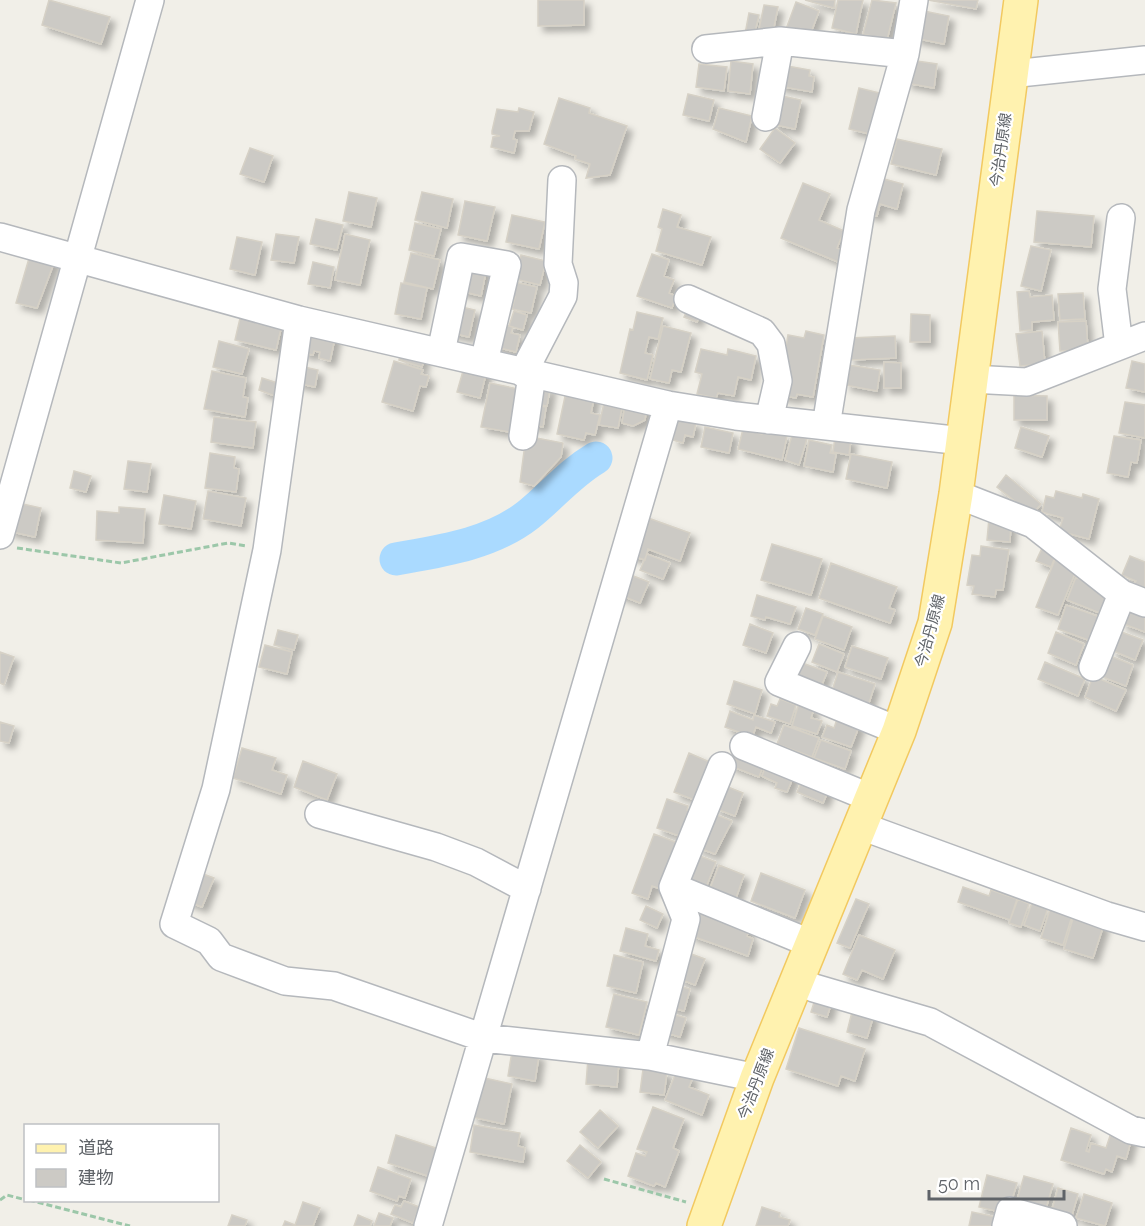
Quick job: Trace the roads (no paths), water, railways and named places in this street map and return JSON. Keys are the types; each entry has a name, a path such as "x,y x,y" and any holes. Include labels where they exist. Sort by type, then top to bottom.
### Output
{"main road":[{"name":"今治丹原線","path":"706,1217 757,1078 899,731 935,623 956,494 1021,0"}],"street":[{"path":"5,541 150,0"},
{"path":"826,426 861,210 905,54 914,0"},
{"path":"706,50 780,41 905,54"},
{"path":"766,117 780,41"},
{"path":"1011,74 1145,60"},
{"path":"523,436 527,374 563,296 564,283 558,264 562,180"},
{"path":"1119,346 1112,289 1121,218"},
{"path":"0,237 80,257 299,320 668,405 769,420 963,441"},
{"path":"441,352 461,257 507,265 484,362"},
{"path":"688,299 762,332 771,344 778,381 769,420"},
{"path":"299,320 267,550 216,789 174,924 209,941 221,957 285,981 334,986 484,1038 650,1056 757,1078"},
{"path":"971,379 1028,382 1145,336"},
{"path":"428,1226 668,405"},
{"path":"956,494 1033,524 1134,598 1093,667"},
{"path":"797,646 778,682 899,731"},
{"path":"744,746 866,812 1107,916 1145,927"},
{"path":"650,1056 686,919 673,887 722,766"},
{"path":"319,814 436,847 476,862 527,889"},
{"path":"673,887 812,944"},
{"path":"797,980 814,988 930,1022 1131,1130 1145,1133"},
{"path":"1006,1226 1010,1211 1063,1226"}],"waterway":[{"path":"396,559 465,545 514,525 577,471 596,458"}]}
